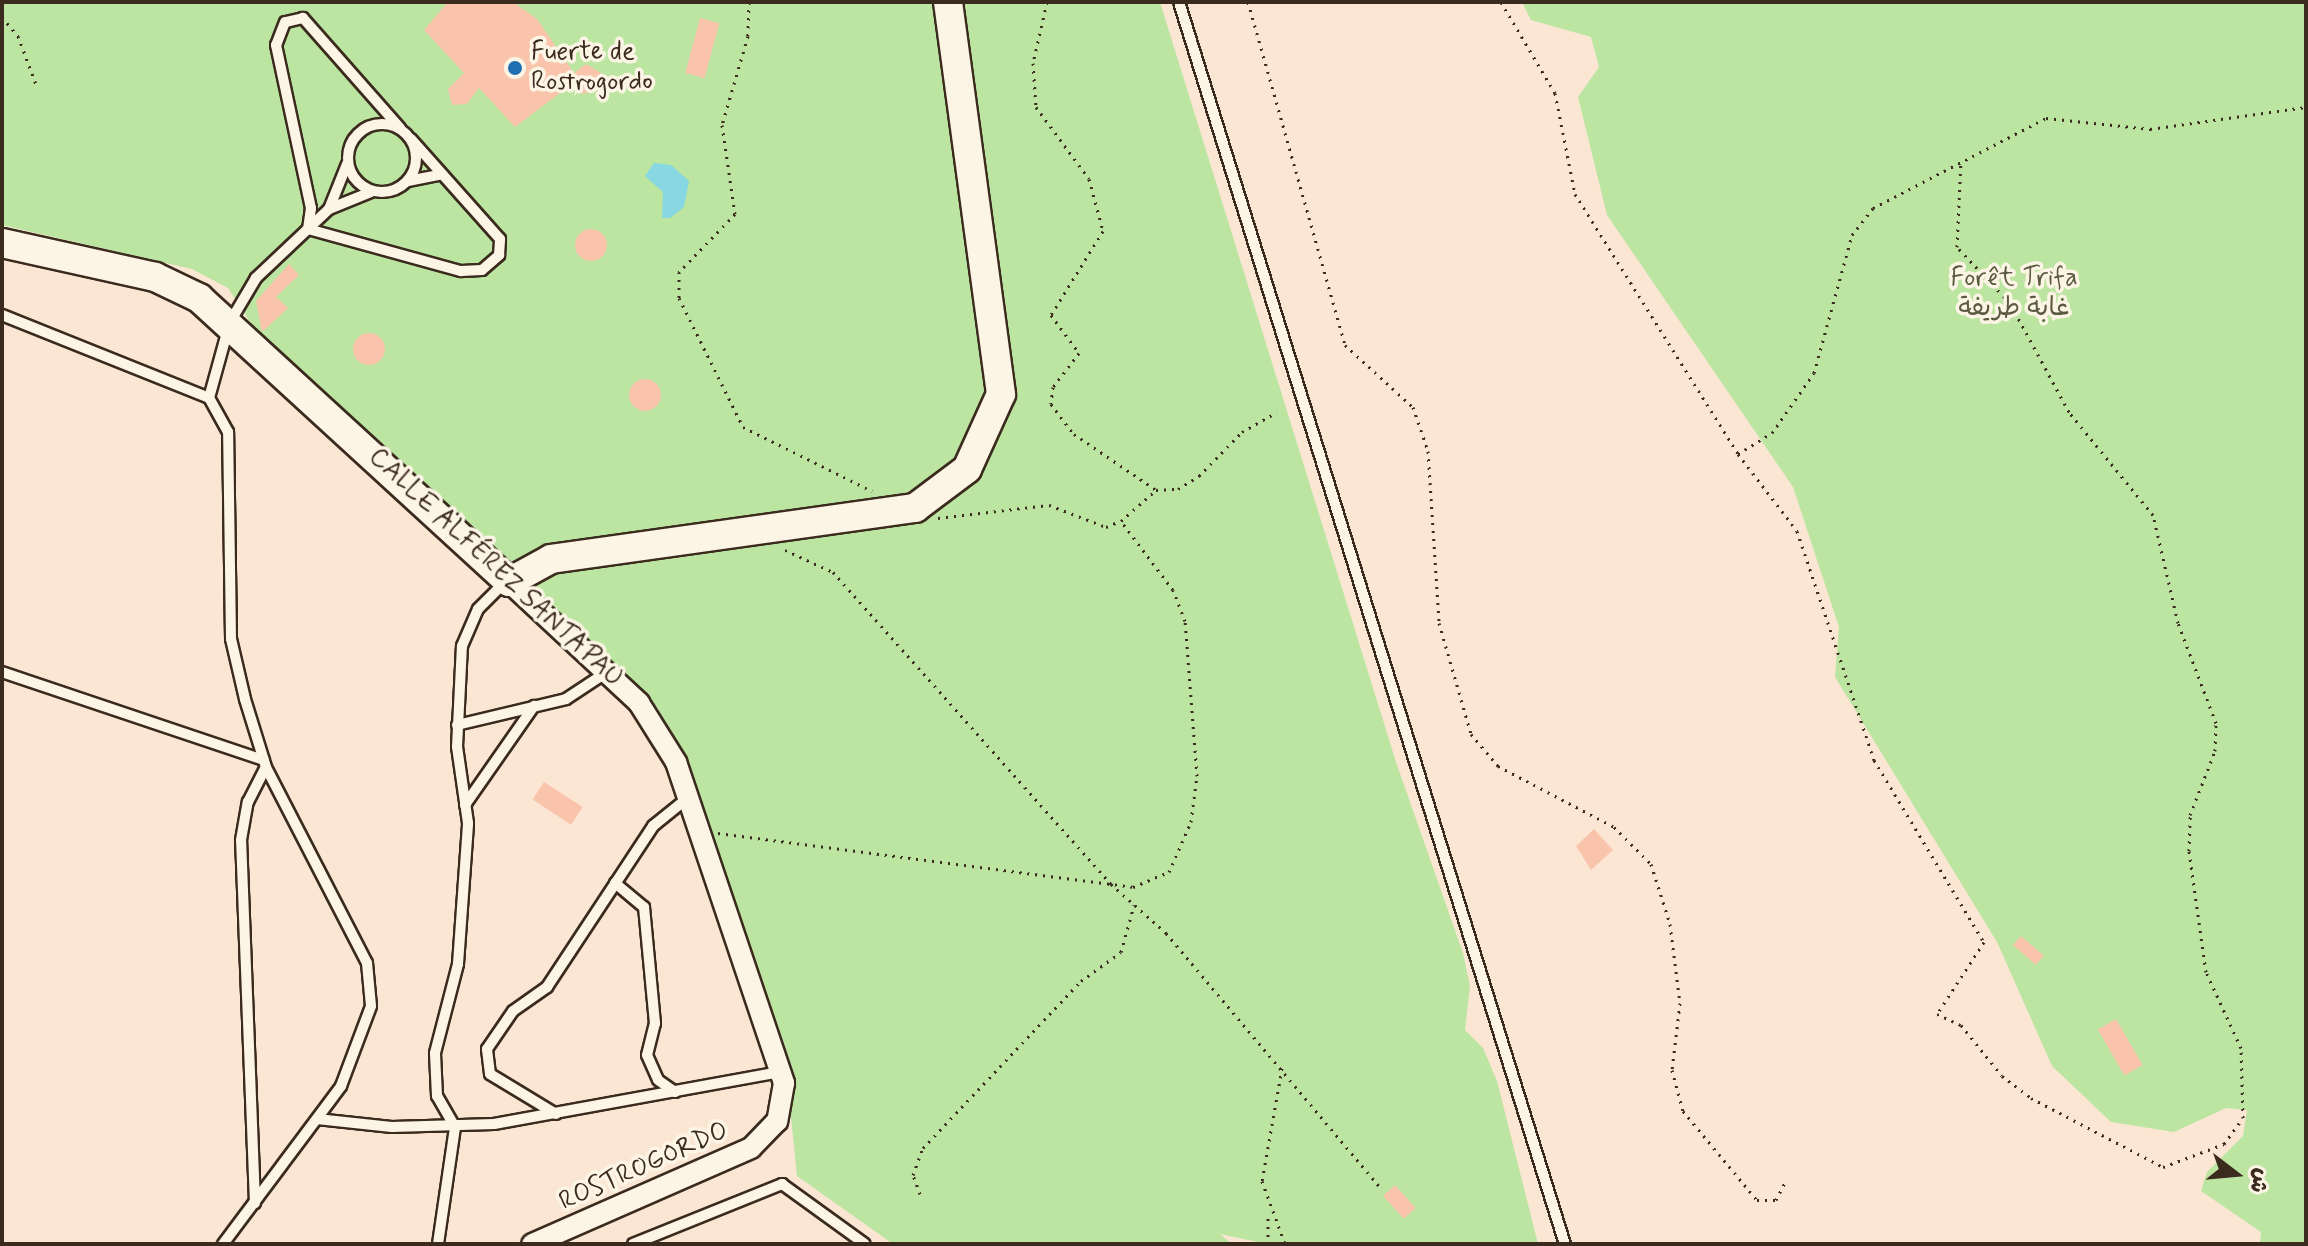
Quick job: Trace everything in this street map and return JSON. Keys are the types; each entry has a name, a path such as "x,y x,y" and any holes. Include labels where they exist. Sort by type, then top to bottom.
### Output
{"street":[{"path":"509,581 551,559 892,512 928,501 967,469 1001,394 948,2"},
{"name":"CALLE ALFÉREZ SANTAPAU","path":"2,243 155,277 230,322 607,672 657,728 690,796 782,1077"},
{"name":"ROSTROGORDO","path":"532,1244 751,1148 777,1121 782,1077"}],"lane":[{"path":"1179,2 1565,1244"},
{"path":"303,18 500,239 499,255 482,270 461,271 308,229 311,208 276,45 285,22 303,18"},
{"path":"329,209 358,132 372,124 400,128"},
{"path":"407,182 416,166 411,139"},
{"path":"347,162 353,178 378,192"},
{"path":"209,398 230,322 256,278 329,209 362,191 378,192 440,175"},
{"path":"2,315 209,398 228,432 231,639 265,763 348,921 372,983 360,1044 317,1119 223,1244"},
{"path":"438,1244 455,1127 437,1096 434,1069 458,964 465,805 457,725 466,634 509,581"},
{"path":"2,672 265,763"},
{"path":"457,725 580,694 607,672"},
{"path":"465,805 534,706"},
{"path":"255,1204 241,840 265,763"},
{"path":"556,1114 490,1074 487,1049 513,1011 547,987 660,817 690,796"},
{"path":"615,883 644,907 655,1023 647,1055 658,1080 675,1092"},
{"path":"317,1119 455,1127 556,1114 675,1092 782,1077"},
{"path":"633,1244 782,1184 865,1244"}],"path":[{"path":"749,2 748,36 722,125 735,214 679,272 679,298 743,427 777,449 859,482 892,512"},
{"path":"1047,2 1033,63 1036,107 1089,179 1103,231 1051,315 1079,353 1053,387 1051,404 1074,434 1156,490"},
{"path":"1248,2 1345,345 1413,407 1428,451 1439,623 1471,734 1498,766 1614,827 1651,864 1670,924 1680,1003 1672,1070 1683,1111 1757,1200 1776,1200 1786,1180"},
{"path":"1501,2 1555,93 1575,194 1738,454 1797,531 1874,760 1984,942 1937,1014 1961,1025 2002,1076 2031,1098 2163,1167 2224,1144 2243,1118 2246,1078 2241,1048 2206,972 2189,851 2190,815 2215,751 2208,694 2178,623 2153,515 2069,412 2010,303 1957,247 1961,160"},
{"path":"2,17 18,36 37,87"},
{"path":"1738,454 1772,433 1814,373 1852,235 1873,208 2046,118 2150,129 2306,107"},
{"path":"928,516 1049,505 1106,527 1121,521 1156,490 1188,483 1242,432 1277,412"},
{"path":"699,828 743,841 1133,887 1169,872 1191,822 1197,776 1185,621 1173,590 1121,521"},
{"path":"771,529 786,551 833,572 1111,884 1134,905 1282,1068 1380,1187"},
{"path":"920,1194 913,1175 923,1148 1081,981 1121,952 1134,905"},
{"path":"1268,1244 1268,1214 1262,1181 1282,1068"},
{"path":"1268,1214 1285,1244"}],"green space":[{"path":"2,2 1160,2 1396,762 1463,953 1470,986 1465,1030 1483,1048 1497,1081 1538,1244 1267,1244 1220,1234 1232,1244 893,1244 797,1176 790,1107 685,759 657,707 262,340 228,288 192,269 2,225"},
{"name":"Forêt Trifa غابة طريفة","path":"1522,2 2306,2 2306,1244 2260,1244 2261,1232 2201,1191 2207,1172 2243,1136 2247,1110 2226,1108 2174,1132 2111,1122 2052,1066 1997,942 1835,677 1839,627 1793,487 1607,215 1578,97 1599,67 1591,37 1531,20"}],"water":[{"path":"654,163 671,165 689,181 684,207 670,218 662,218 663,192 645,176"}],"building":[{"name":"Fuerte de Rostrogordo","path":"448,2 513,2 537,19 574,73 586,64 601,73 599,90 582,94 572,84 515,127 479,88 467,104 452,105 448,89 464,73 424,30"},
{"path":"700,18 719,23 705,78 685,73"},
{"path":"591,229 603,233 607,245 603,257 591,261 579,257 575,245 579,233"},
{"path":"289,264 299,275 276,297 288,308 262,332 256,301"},
{"path":"369,333 380,338 385,349 380,360 369,365 358,360 353,349 358,338"},
{"path":"645,379 656,384 661,395 656,406 645,411 634,406 629,395 634,384"},
{"path":"544,782 583,807 571,825 533,800"},
{"path":"1594,829 1613,850 1591,870 1576,846"},
{"path":"2021,936 2044,956 2036,965 2013,945"},
{"path":"2116,1019 2142,1065 2124,1075 2098,1030"},
{"path":"1395,1185 1416,1208 1404,1219 1383,1196"}],"place":[{"name":"Fuerte de Rostrogordo","path":"515,68"}]}
